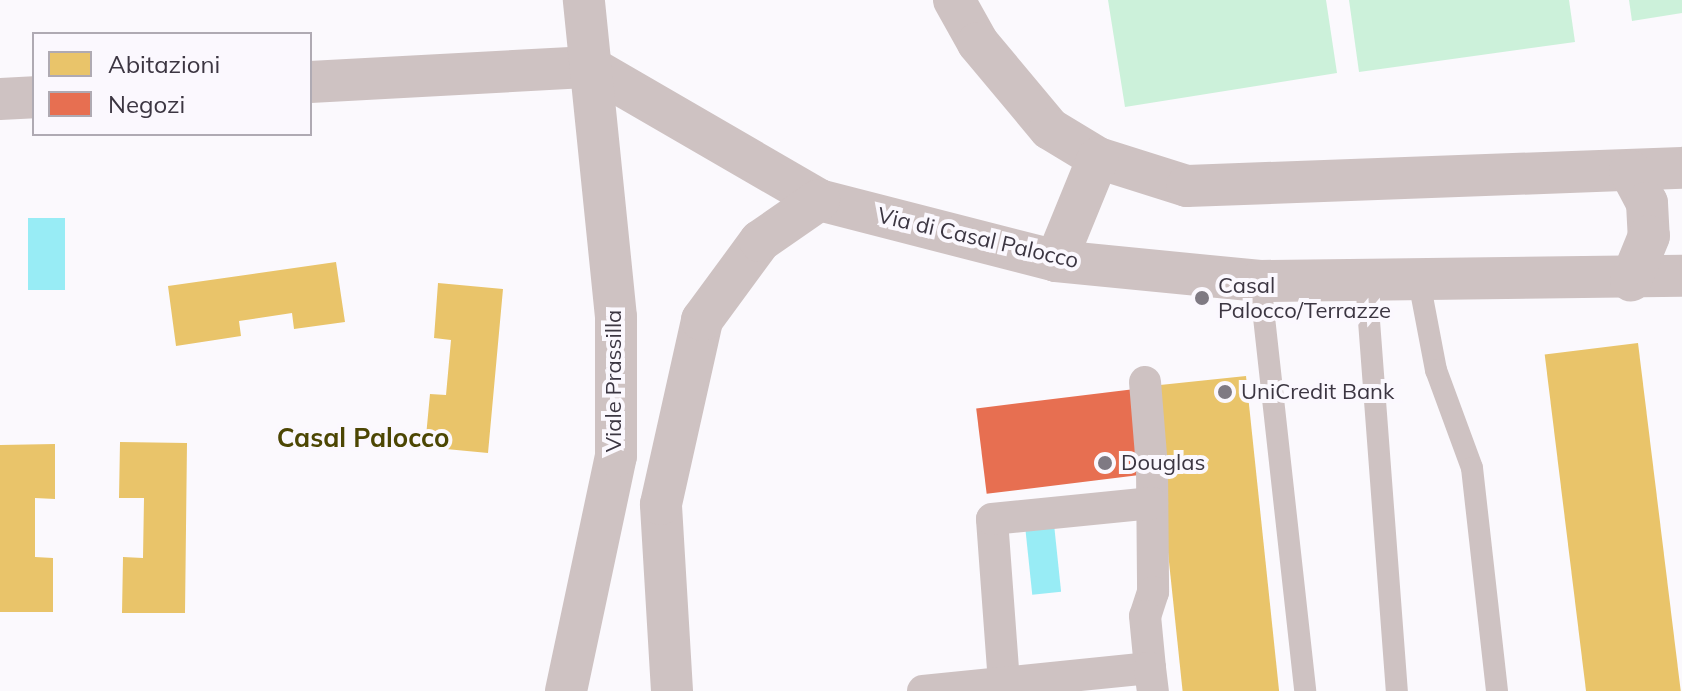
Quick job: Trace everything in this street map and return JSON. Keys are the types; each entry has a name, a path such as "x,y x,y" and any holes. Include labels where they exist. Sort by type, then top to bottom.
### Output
{"street":[{"name":"Viale Prassilla","path":"566,691 616,456 616,317 584,0"},
{"path":"954,0 978,43 1050,129 1098,158 1187,186 1682,168"},
{"path":"312,82 590,67"},
{"name":"Via di Casal Palocco","path":"590,67 819,200 1056,261 1260,281 1631,280 1682,276"},
{"path":"0,99 32,97"},
{"path":"1056,261 1098,158"},
{"path":"1630,171 1647,203 1649,236 1631,280"},
{"path":"672,691 661,504 702,320 760,241 819,200"},
{"path":"923,691 1004,683 1151,679 1145,616 1153,592 1145,382"},
{"path":"1004,683 992,519 1152,503"}],"lane":[{"path":"1260,281 1305,691"},
{"path":"1366,281 1397,691"},
{"path":"1419,281 1436,370 1472,468 1497,691"}],"green space":[{"path":"1108,0 1326,0 1337,73 1125,107"},
{"path":"1349,0 1569,0 1575,42 1359,72"},
{"path":"1629,0 1682,0 1682,13 1632,21"}],"water":[{"path":"28,218 65,218 65,290 28,290"},
{"path":"1054,524 1061,592 1032,595 1025,527"}],"building: Abitazioni":[{"path":"336,262 345,322 294,329 292,313 239,321 241,336 176,346 168,286"},
{"path":"438,283 503,289 488,453 425,447 430,394 446,395 451,340 434,338"},
{"path":"1638,343 1681,691 1586,691 1545,354"},
{"path":"1246,376 1279,691 1183,691 1151,386"},
{"path":"120,442 187,443 185,613 122,613 123,557 143,558 144,498 119,498"},
{"path":"55,444 55,499 35,498 35,557 53,558 53,612 0,612 0,445"}],"building: Negozi":[{"path":"1135,389 1145,474 987,494 976,408"}],"place":[{"name":"Casal Palocco/Terrazze","path":"1202,298"},
{"name":"UniCredit Bank","path":"1225,392"},
{"name":"Douglas","path":"1105,463"}],"district":[{"name":"Casal Palocco","path":"363,438"}]}
